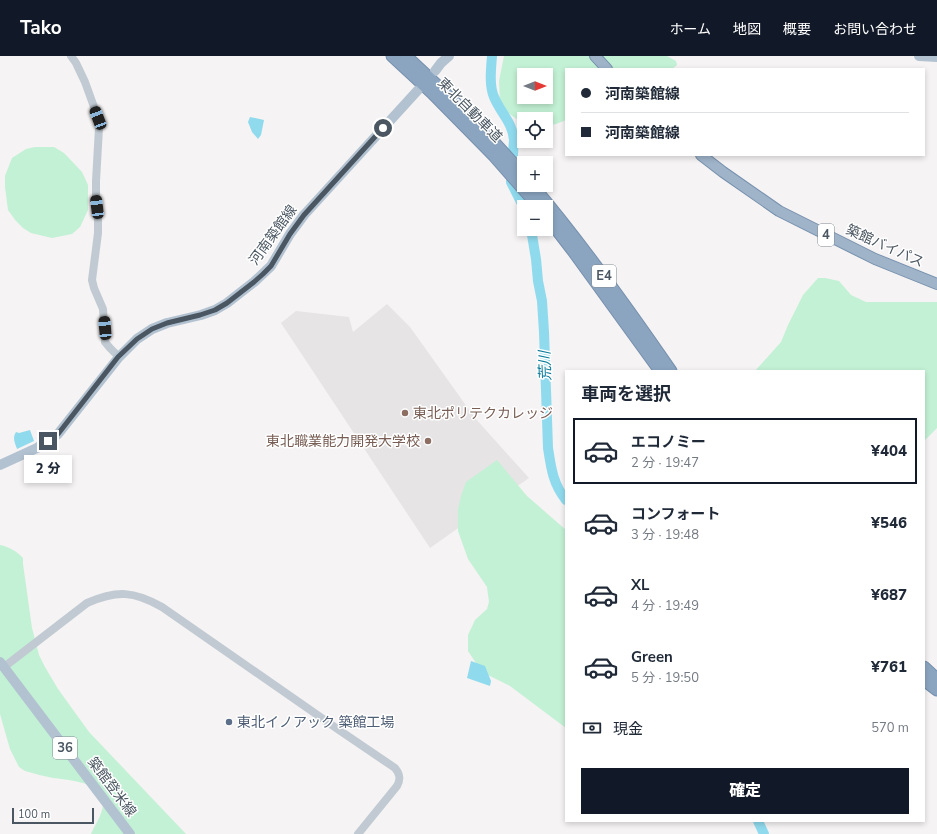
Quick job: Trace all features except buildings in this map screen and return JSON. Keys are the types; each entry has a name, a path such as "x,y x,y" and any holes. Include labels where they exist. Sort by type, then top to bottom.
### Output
{"highway":[{"name":"東北自動車道","path":"392,56 432,93 494,156 517,177"},
{"name":"東北自動車道","path":"406,56 496,143 517,168"},
{"path":"595,56 606,68"},
{"name":"築館バイパス","path":"702,156 779,211 875,259 937,284"},
{"name":"東北自動車道","path":"532,192 580,245 670,370"},
{"name":"E4","path":"553,225 574,251 659,370"},
{"path":"925,669 937,678"},
{"path":"925,681 937,690"}],"main road":[{"path":"435,71 449,56"},
{"path":"919,56 937,57"},
{"name":"河南築館線","path":"0,465 37,448 58,434 118,357 137,339 152,329 167,323 215,310 227,303 254,282 271,266 290,234 304,215 418,90"},
{"name":"築館登米線","path":"2,664 130,834"}],"street":[{"path":"71,56 85,82 98,118 99,128 96,181 98,233 92,280 103,309 105,342 118,357"},
{"path":"2,664 87,603 100,597 116,594 131,595 148,600 162,607 399,772 400,781 397,786 358,834"}],"shaded area":[{"name":"東北職業能力開発大学校","path":"387,304 410,327 475,418 529,478 430,548 281,323 296,311 349,317 353,332"}],"green space":[{"path":"504,56 667,56 676,61 677,65 673,68 565,68 565,120 556,124 553,125 553,112 517,112 517,119 503,108 500,103 499,81"},
{"path":"35,147 54,147 64,153 82,172 88,185 88,210 80,227 72,234 52,238 31,233 16,221 8,210 5,176 12,158 26,149"},
{"path":"818,278 825,278 839,281 851,295 866,302 937,302 937,428 925,440 925,370 756,370 781,342 803,295"},
{"path":"497,460 527,496 565,529 565,727 510,686 482,672 468,651 468,635 475,620 487,609 489,602 487,587 468,559 458,531 458,510 466,482"},
{"path":"0,545 13,550 23,558 32,628 39,655 58,689 89,732 186,834 91,834 100,816 103,805 102,797 98,791 76,781 36,774 25,771 19,767 10,749 0,714"}],"water":[{"path":"250,117 264,120 261,135 258,139 252,132 248,122"},
{"path":"30,430 34,441 17,449 14,438 16,432 19,433"},
{"path":"471,661 485,666 491,681 490,686 467,678"}],"waterway":[{"name":"荒川","path":"492,56 491,87 494,97 509,123 513,134 514,140 511,182 520,200"},
{"name":"荒川","path":"532,236 542,301 548,448 555,482 565,498"},
{"name":"荒川","path":"758,822 764,834"}],"place":[{"name":"東北ポリテクカレッジ","path":"405,413"},
{"name":"東北職業能力開発大学校","path":"428,441"},
{"name":"東北イノアック 築館工場","path":"229,722"}],"route":[{"path":"48,441 58,434 118,357 137,339 152,329 167,323 215,310 227,303 254,282 271,266 290,234 304,215 383,128"}]}
